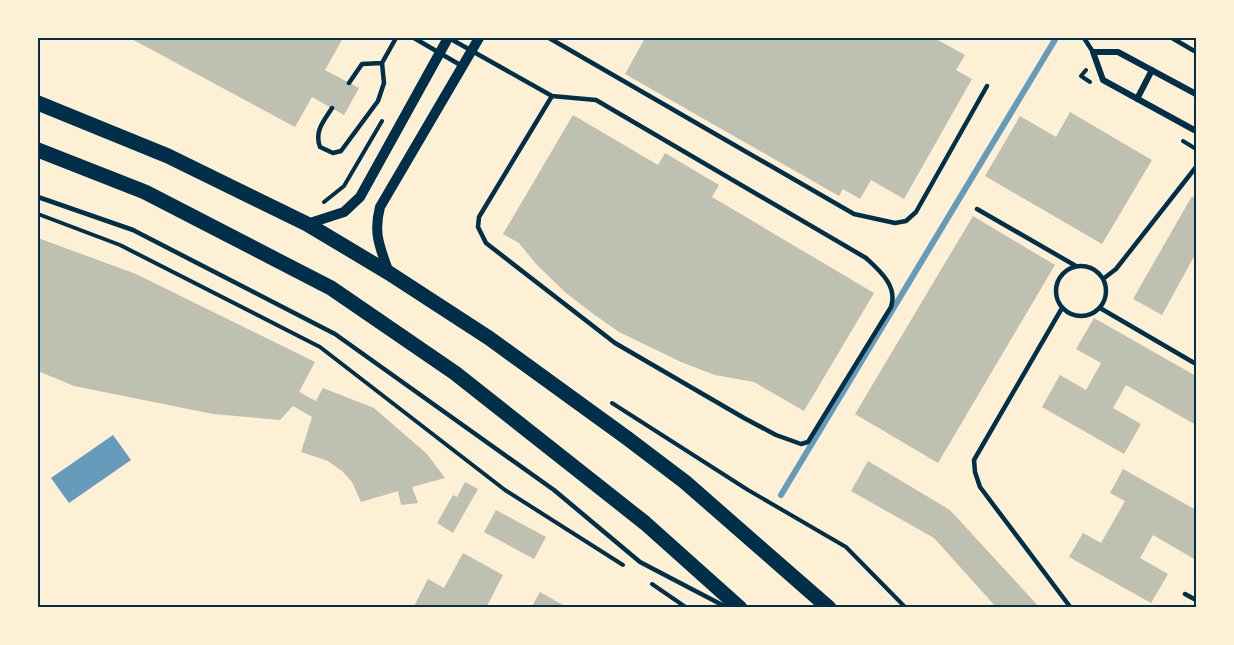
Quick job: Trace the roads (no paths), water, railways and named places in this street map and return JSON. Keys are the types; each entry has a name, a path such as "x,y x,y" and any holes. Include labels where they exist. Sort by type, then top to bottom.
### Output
{"highway":[{"path":"38,103 168,156 307,224 389,273 489,338 685,482 829,608"},
{"path":"38,150 145,192 331,288 464,381 645,523 740,608"}],"street":[{"path":"307,224 344,212 360,197 448,38"},
{"path":"389,273 377,238 376,224 380,207 479,38"},
{"path":"1197,94 1118,52 1093,52 1103,80 1197,131"},
{"path":"1137,99 1152,70"}],"lane":[{"path":"332,108 318,129 317,140 320,147 333,153 341,151 378,101 384,83 382,63 396,38"},
{"path":"414,38 462,66"},
{"path":"448,38 472,49 552,96 596,100 866,258 881,272 894,298 891,307 808,442 801,444 776,435 615,344 486,243 478,227 479,217 552,96"},
{"path":"549,38 854,214 895,224 906,221 916,212 987,86"},
{"path":"1084,38 1093,52"},
{"path":"1172,38 1197,52"},
{"path":"349,83 362,64 382,63"},
{"path":"1103,279 1116,269 1197,167"},
{"path":"38,197 133,230 335,334 554,490 640,562 728,608"},
{"path":"977,209 1076,266 1096,271 1103,279 1106,289 1105,299 1100,308 1091,314 1081,316 1070,314 1062,308 1057,298 1056,288 1059,278 1066,270 1076,266"},
{"path":"1062,308 974,460 980,487 1071,608"},
{"path":"1100,308 1197,364"},
{"path":"1185,594 1197,600"}],"water":[{"path":"113,435 131,460 69,503 51,478"}],"waterway":[{"path":"781,495 1056,38"}]}
